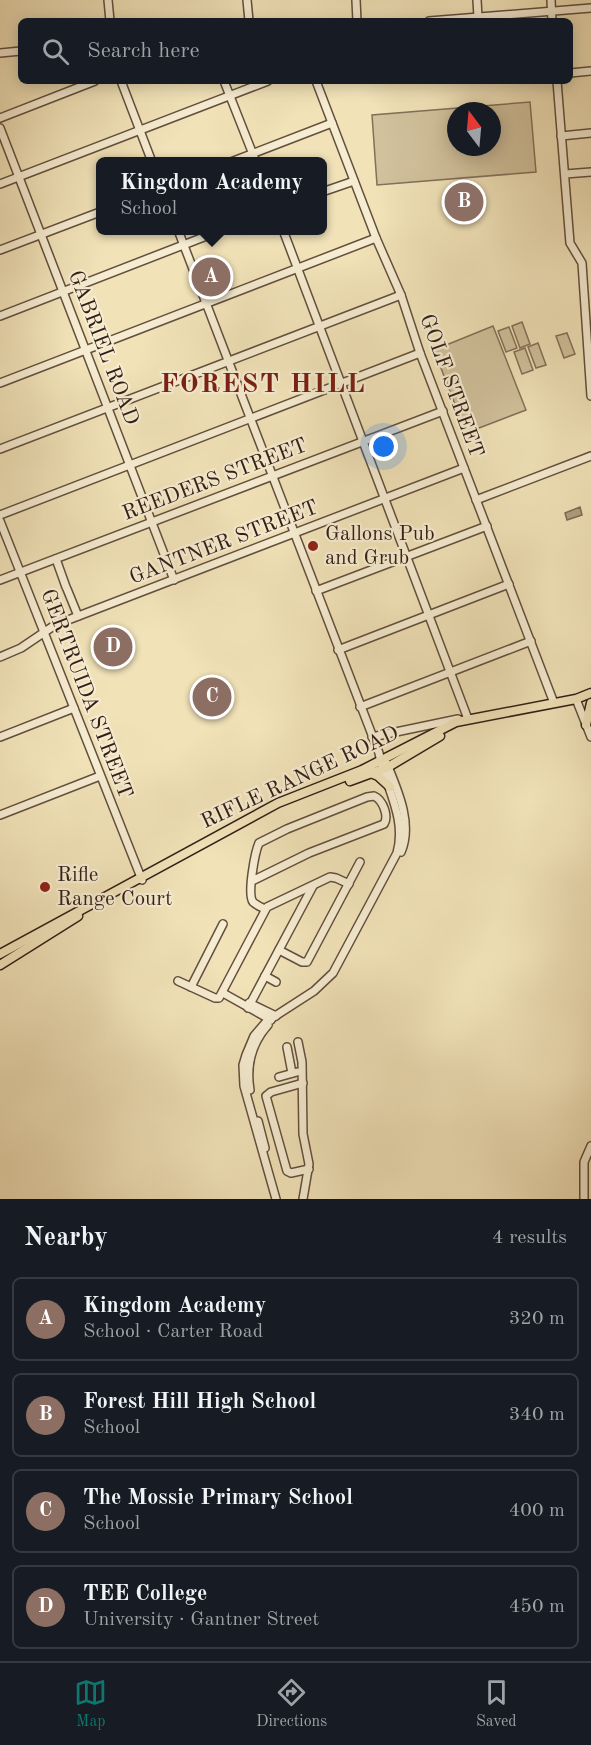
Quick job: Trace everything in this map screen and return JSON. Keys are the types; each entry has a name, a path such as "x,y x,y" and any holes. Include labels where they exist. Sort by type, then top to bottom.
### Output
{"main road":[{"name":"RIFLE RANGE ROAD","path":"0,954 278,803 383,762 463,720 576,699 591,693"},
{"path":"586,725 591,703"},
{"name":"RIFLE RANGE ROAD","path":"0,965 141,878 287,802 371,773 383,762"},
{"path":"371,773 390,787"}],"street":[{"path":"108,0 110,18"},
{"path":"247,0 249,18"},
{"path":"356,0 357,18"},
{"path":"477,0 478,17"},
{"path":"551,0 552,18"},
{"path":"466,18 591,8"},
{"path":"0,53 18,51"},
{"path":"573,73 591,71"},
{"path":"0,118 87,84"},
{"path":"122,84 150,157"},
{"path":"225,84 254,157"},
{"path":"0,184 260,84"},
{"name":"GOLF STREET","path":"317,84 376,238 401,295 420,353 554,703"},
{"path":"557,84 570,243 582,263 591,396"},
{"path":"243,157 332,123"},
{"name":"GABRIEL ROAD","path":"0,128 174,580"},
{"path":"561,135 591,133"},
{"path":"565,174 591,172"},
{"path":"327,190 354,181"},
{"path":"0,250 96,213"},
{"path":"179,235 360,707 402,807 402,833 397,853 333,973 321,986 258,1030 249,1044 243,1065 243,1075 256,1134 277,1199"},
{"path":"0,316 211,235"},
{"path":"284,235 451,672 463,720"},
{"path":"0,383 376,238"},
{"path":"0,449 401,295"},
{"path":"0,515 420,353"},
{"name":"REEDERS STREET","path":"0,580 442,411"},
{"path":"476,500 591,456"},
{"name":"GANTNER STREET","path":"0,657 27,645 43,632 78,616 464,468"},
{"name":"GERTRUIDA STREET","path":"0,521 141,878"},
{"path":"316,591 487,526"},
{"path":"56,559 78,616"},
{"path":"338,650 509,584"},
{"path":"360,707 531,641"},
{"path":"576,699 591,736"},
{"path":"0,737 74,708"},
{"name":"RIFLE RANGE ROAD","path":"372,737 463,720"},
{"path":"383,762 402,833"},
{"path":"0,815 100,776"},
{"path":"252,881 309,853 384,824 386,818 381,800 374,796 367,797 263,840 256,849 250,895 252,901 265,909"},
{"path":"279,950 302,962 307,962 360,862"},
{"path":"178,981 219,998 265,909 271,904 330,877 349,884"},
{"path":"248,1004 266,976 313,885"},
{"path":"191,987 224,924"},
{"path":"266,976 276,982"},
{"path":"223,993 274,1018"},
{"path":"298,1042 303,1070 302,1123 309,1169 303,1199"},
{"path":"286,1047 292,1073"},
{"path":"279,1077 303,1070"},
{"path":"303,1083 268,1093 266,1098 287,1171 291,1173 309,1169"},
{"path":"584,1199 584,1159 591,1146"}],"shaded area":[{"path":"530,102 536,172 377,185 372,115 447,109 447,156 501,156 501,104"},
{"path":"522,322 530,344 520,348 512,326"},
{"path":"493,326 526,410 466,433 434,350"},
{"path":"509,327 517,348 506,352 498,331"},
{"path":"567,333 575,354 564,358 556,336"},
{"path":"538,343 546,365 536,368 528,347"},
{"path":"525,348 533,370 522,374 514,352"},
{"path":"580,507 582,515 567,520 565,513"}],"place":[{"name":"Forest Hill High School","path":"464,202"},
{"name":"Kingdom Academy","path":"211,277"},
{"name":"Gallons Pub and Grub","path":"313,546"},
{"name":"TEE College","path":"113,647"},
{"name":"The Mossie Primary School","path":"212,697"},
{"name":"Rifle Range Court","path":"45,887"}],"district":[{"name":"FOREST HILL","path":"263,384"}]}
